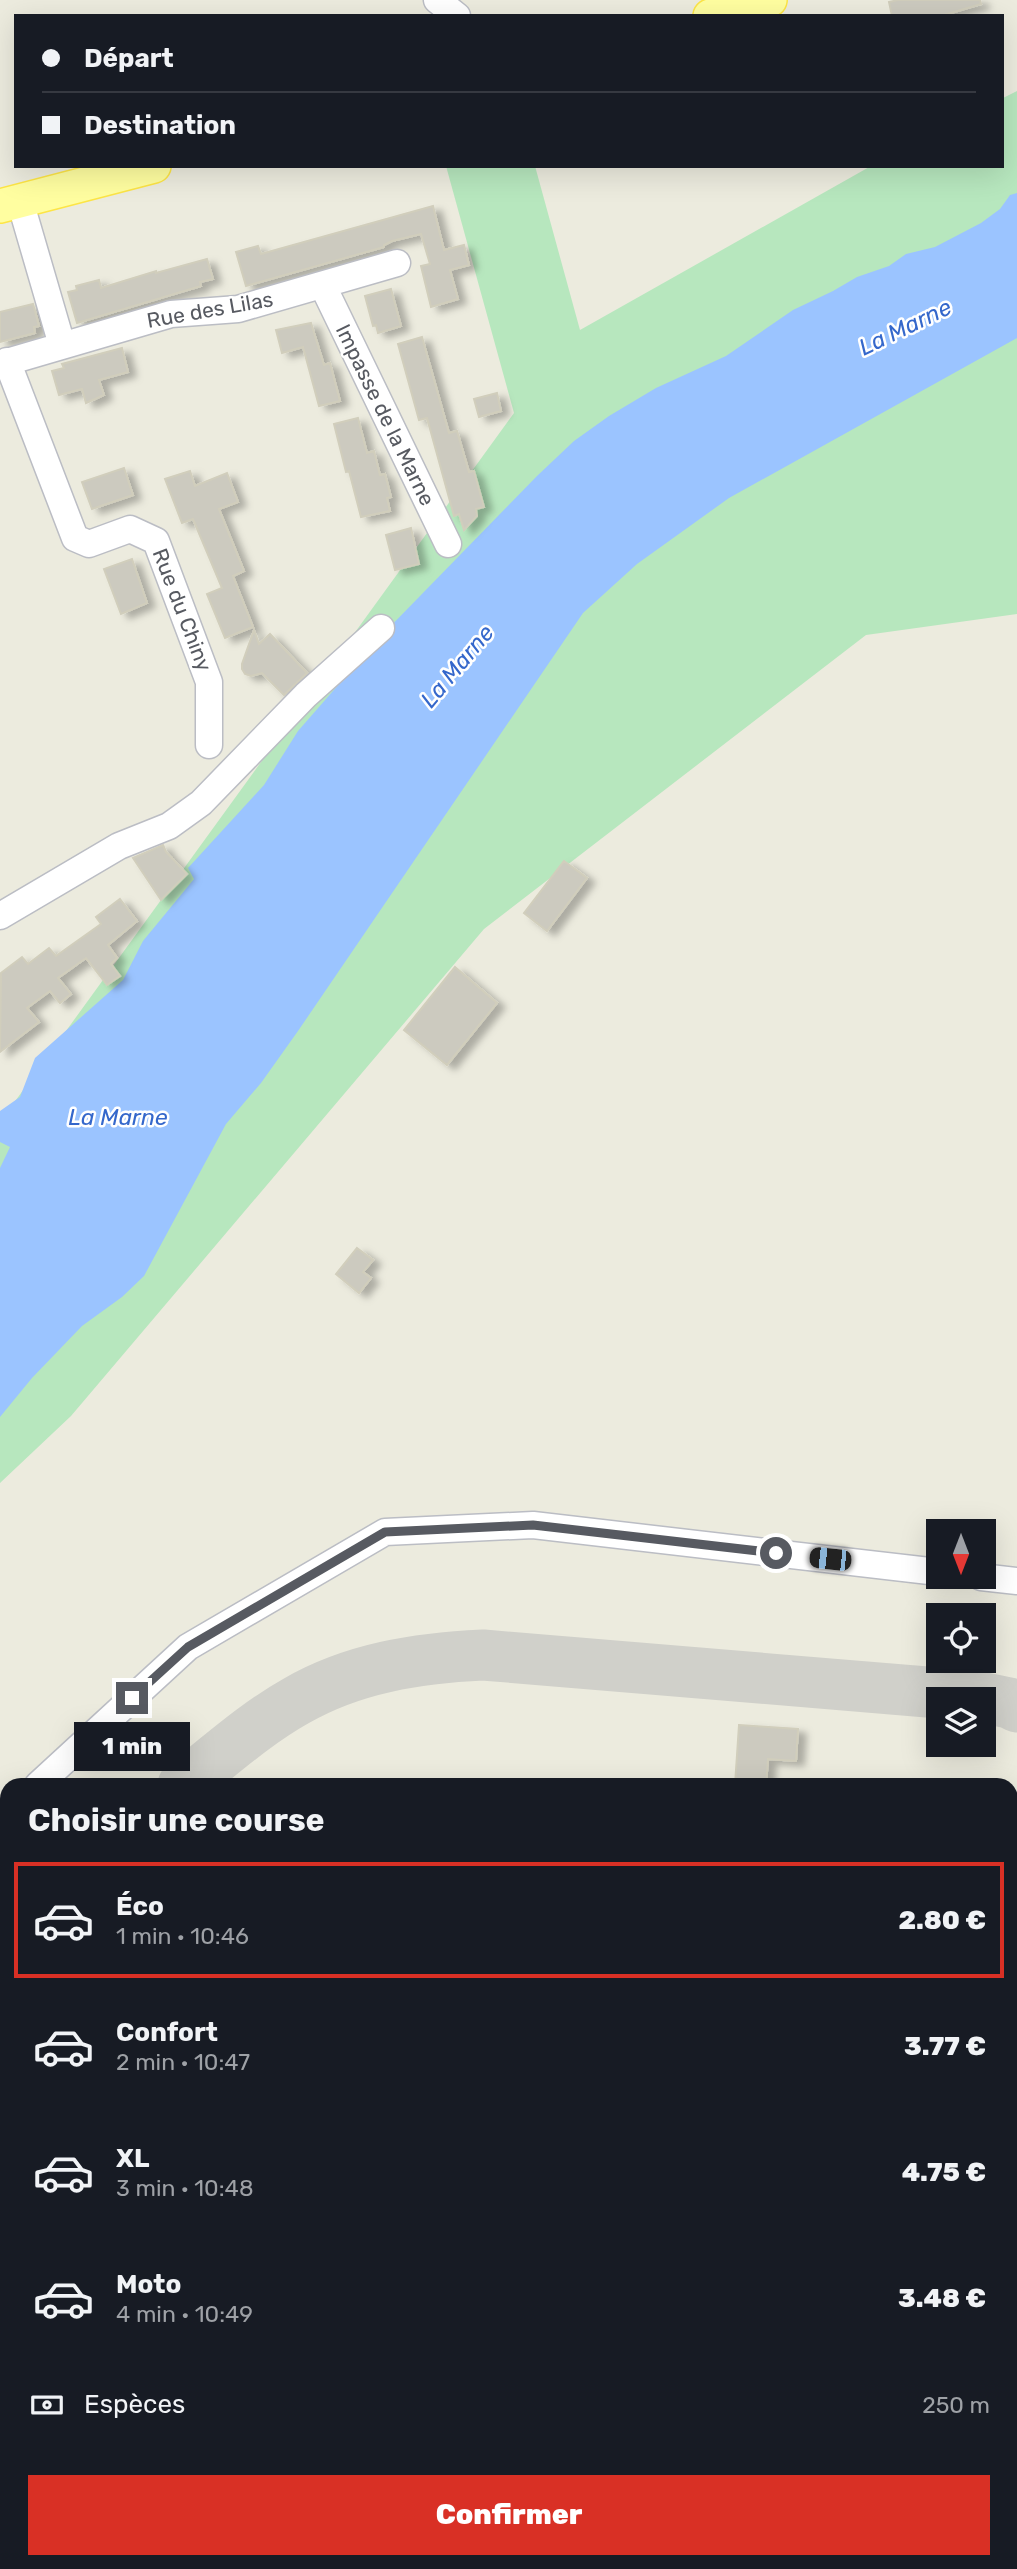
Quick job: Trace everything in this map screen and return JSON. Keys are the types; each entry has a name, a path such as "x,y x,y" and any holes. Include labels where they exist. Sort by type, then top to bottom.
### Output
{"main road":[{"path":"718,14 770,0"},
{"path":"10,204 146,168"}],"street":[{"path":"437,0 454,14"},
{"path":"10,204 62,345"},
{"name":"Rue des Lilas","path":"4,363 171,314 238,309 397,263"},
{"name":"Impasse de la Marne","path":"323,286 448,544"},
{"name":"Rue du Chiny","path":"4,363 75,538 89,544 130,529 156,541 209,682 209,745"},
{"path":"0,935 5,913 119,846 169,826 201,803 306,695 381,628"},
{"path":"46,1778 188,1647 385,1532 533,1525 926,1571"},
{"path":"996,1579 1017,1581"}],"green space":[{"path":"1017,91 1017,614 866,635 484,929 71,1416 0,1483 0,1122 514,413 447,168 536,168 580,330 867,168 1004,168 1004,98"}],"water":[{"name":"La Marne","path":"1017,193 1017,338 729,498 637,564 583,613 298,1031 261,1083 226,1124 144,1276 122,1297 82,1326 32,1378 0,1417 0,1168 10,1147 0,1142 0,1111 20,1097 35,1058 123,980 143,941 194,879 188,868 264,785 298,731 382,635 574,441 656,388 726,356 793,310 857,277 889,266 906,254 935,247 981,223 1000,209 1010,195"}],"building":[{"path":"980,0 981,4 948,14 892,14 889,2"},
{"path":"433,206 444,250 464,245 469,265 450,270 458,299 431,307 421,266 430,264 421,234 246,286 236,252 258,246 261,254"},
{"path":"207,259 213,279 200,282 201,286 77,323 68,292 77,290 76,286 99,280 101,288"},
{"path":"391,289 401,326 378,333 376,325 373,326 365,296"},
{"path":"33,304 39,326 34,327 35,333 0,342 0,312"},
{"path":"311,323 324,365 330,363 340,401 319,406 303,347 282,353 276,330"},
{"path":"422,337 449,433 457,431 469,472 474,471 484,507 476,509 477,516 464,530 459,514 454,516 427,418 419,420 398,344"},
{"path":"122,348 128,372 99,380 104,395 86,403 82,389 59,395 52,371 64,368 62,364"},
{"path":"497,393 501,411 479,417 474,399"},
{"path":"358,418 367,453 374,451 380,475 385,474 391,497 387,498 390,511 361,517 334,424"},
{"path":"124,468 133,495 92,509 82,482"},
{"path":"190,471 195,486 227,473 238,502 219,509 244,571 233,576 253,627 225,638 207,594 222,588 193,519 182,523 165,479"},
{"path":"411,528 419,564 395,570 386,535"},
{"path":"132,559 147,603 121,614 104,569"},
{"path":"254,630 259,644 270,634 307,673 284,695 262,673 251,676 245,674 242,669"},
{"path":"163,845 166,852 187,874 161,900 133,858"},
{"path":"564,861 587,878 547,931 524,913"},
{"path":"120,899 137,921 108,945 117,958 111,964 120,976 107,985 86,958 58,978 71,994 60,1003 50,991 27,1008 39,1022 0,1052 1,973 22,957 28,964 49,948 56,956 101,924 96,917"},
{"path":"455,967 497,1003 447,1065 404,1030"},
{"path":"357,1248 373,1260 363,1272 371,1278 359,1293 336,1274"},
{"path":"739,1725 798,1729 796,1761 768,1759 767,1778 735,1778"}],"taxiway":[{"path":"192,1778 266,1720 318,1690 340,1680 386,1667 459,1656 483,1655 975,1696 1017,1707"}],"route":[{"path":"132,1698 188,1647 385,1532 533,1525 776,1553"}]}
